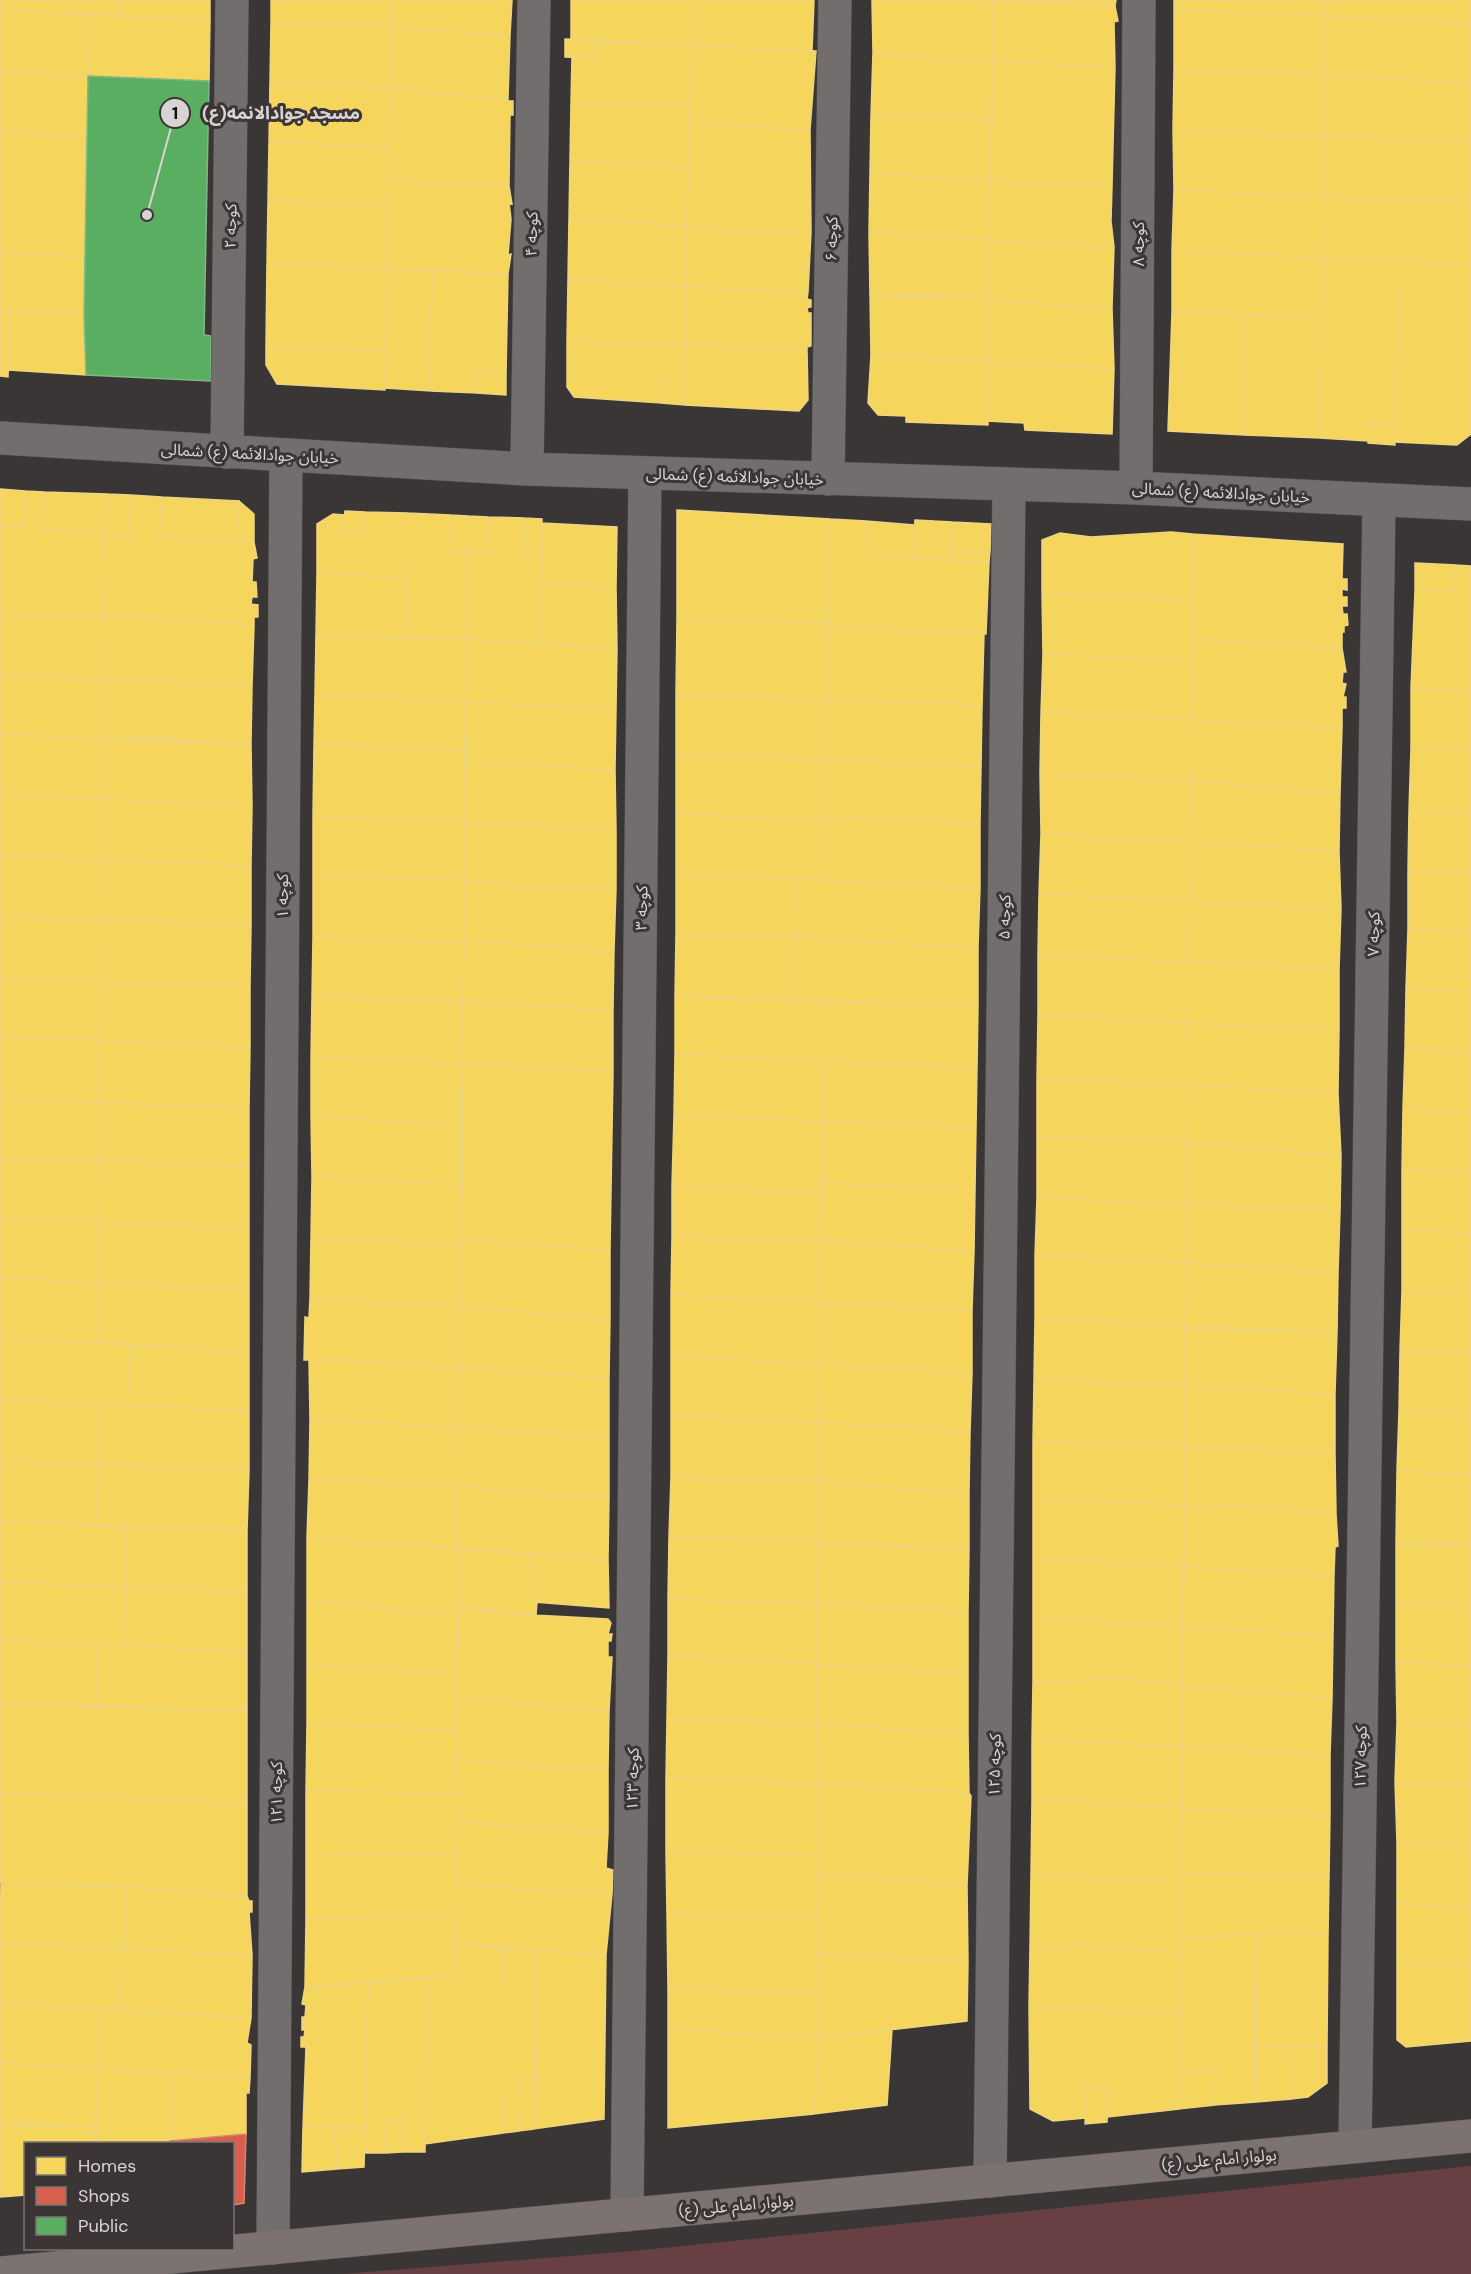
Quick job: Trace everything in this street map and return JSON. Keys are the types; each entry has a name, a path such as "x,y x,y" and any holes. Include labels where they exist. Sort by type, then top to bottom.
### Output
{"main road":[{"name":"بولوار امام علی (ع)","path":"0,2273 1471,2136"}],"street":[{"name":"کوچه ۲","path":"227,452 232,0"},
{"name":"کوچه ۴","path":"527,469 534,0"},
{"name":"کوچه ۶","path":"828,479 835,0"},
{"name":"کوچه ۸","path":"1136,488 1139,0"},
{"name":"خیابان جوادالائمه (ع) شمالی","path":"0,438 527,469 1136,488 1471,504"},
{"name":"کوچه ۱","path":"279,1338 286,455"},
{"name":"کوچه ۳","path":"636,1343 645,473"},
{"name":"کوچه ۵","path":"999,1350 1009,484"},
{"name":"کوچه ۷","path":"1366,1368 1379,500"},
{"name":"کوچه ۱۲۱","path":"273,2248 279,1338"},
{"name":"کوچه ۱۲۳","path":"627,2215 636,1343"},
{"name":"کوچه ۱۲۵","path":"990,2181 999,1350"},
{"name":"کوچه ۱۲۷","path":"1354,2146 1366,1368"}],"shaded area":[{"path":"1471,2166 1471,2274 342,2274 633,2251"}],"building: Homes":[{"path":"0,0 119,0 119,16 0,10"},
{"path":"119,0 210,0 210,20 119,16"},
{"path":"271,0 390,0 390,25 271,22"},
{"path":"390,0 512,0 510,35 390,28"},
{"path":"571,0 692,0 692,46 571,40"},
{"path":"692,0 814,0 812,51 692,46"},
{"path":"872,0 993,0 992,61 931,59 873,52"},
{"path":"993,0 1116,0 1115,6"},
{"path":"993,0 1115,6 1118,21 1114,22 1115,67 992,61"},
{"path":"1174,0 1325,0 1325,16 1174,10"},
{"path":"1325,0 1471,0 1471,23 1325,16"},
{"path":"0,10 90,15 88,76 0,72"},
{"path":"1174,10 1325,16 1324,75 1174,70"},
{"path":"90,15 210,20 209,81 88,76"},
{"path":"1325,16 1471,23 1471,83 1324,75"},
{"path":"271,22 390,25 390,87 270,82"},
{"path":"390,28 510,35 508,98 444,95 390,87"},
{"path":"565,39 594,40 594,58 565,57"},
{"path":"594,40 692,46 690,105 571,103 572,57 594,58"},
{"path":"692,46 816,51 810,130 689,123"},
{"path":"873,52 931,59 992,61 992,119 912,114 911,118 871,116"},
{"path":"992,61 1115,67 1112,186 990,181"},
{"path":"1174,70 1324,75 1324,136 1173,130"},
{"path":"0,72 88,76 88,137 0,131"},
{"path":"1324,75 1471,83 1471,142 1324,136"},
{"path":"270,82 390,87 389,147 269,142"},
{"path":"390,87 444,95 508,98 508,101 513,101 513,115 510,115 509,186 431,183 389,178"},
{"path":"571,103 690,105 688,167 570,160"},
{"path":"912,114 992,119 990,182 870,173 871,116 911,118"},
{"path":"689,123 810,130 811,232 729,231 687,226"},
{"path":"1173,130 1324,136 1324,197 1174,190"},
{"path":"0,131 88,137 86,257 0,253"},
{"path":"1324,136 1471,142 1471,203 1324,197"},
{"path":"269,142 389,147 389,206 268,201"},
{"path":"570,160 688,167 687,226 569,218"},
{"path":"870,173 990,182 989,239 869,233"},
{"path":"389,178 431,183 509,186 512,204 509,203 511,219 508,255 511,254 508,274 388,269"},
{"path":"990,181 1112,186 1111,221 1114,247 989,241"},
{"path":"1174,190 1324,197 1323,258 1172,251"},
{"path":"1324,197 1471,203 1471,264 1323,258"},
{"path":"268,201 389,206 388,269 267,263"},
{"path":"569,218 687,226 687,287 568,280"},
{"path":"687,226 729,231 811,232 808,292 687,287"},
{"path":"869,233 989,239 988,298 870,296"},
{"path":"989,241 1114,247 1112,308 989,301"},
{"path":"1172,251 1323,258 1322,317 1172,312"},
{"path":"0,253 86,257 84,314 0,311"},
{"path":"1323,258 1400,261 1395,424 1368,423 1368,441 1320,438"},
{"path":"1400,261 1471,264 1471,434 1457,445 1395,442"},
{"path":"267,263 388,269 387,351 266,346"},
{"path":"388,269 433,270 429,348 431,391 385,388"},
{"path":"433,270 508,274 506,374 477,373 477,393 431,391 429,348"},
{"path":"568,280 687,287 686,344 567,341"},
{"path":"687,287 808,292 807,299 811,300 811,307 807,308 808,313 811,313 811,346 807,347 807,350 686,345"},
{"path":"870,296 988,298 988,362 871,355"},
{"path":"989,301 1112,308 1114,369 988,362"},
{"path":"0,311 10,312 8,377 0,376"},
{"path":"10,312 84,314 86,375 9,370"},
{"path":"1172,312 1247,315 1243,371 1246,381 1244,435 1168,431"},
{"path":"1247,315 1322,317 1320,438 1244,435 1246,381 1243,371"},
{"path":"567,341 686,344 685,385 662,382 661,403 574,397 567,387"},
{"path":"686,345 807,350 808,400 799,411 685,405"},
{"path":"266,346 387,351 385,390 277,384 266,365"},
{"path":"871,355 988,362 988,425 906,422 906,416 878,415 868,403"},
{"path":"988,362 1114,369 1112,434 1025,430 1024,423 988,421"},
{"path":"477,373 506,374 506,395 477,393"},
{"path":"662,382 685,385 685,405 661,403"},
{"path":"1368,423 1395,424 1395,445 1368,443"},
{"path":"0,489 25,491 25,527 0,528"},
{"path":"25,491 44,492 41,529 105,533 102,618 0,613 0,528 25,527"},
{"path":"44,492 107,494 105,533 41,529"},
{"path":"107,494 131,495 128,537 105,536"},
{"path":"131,495 161,497 159,537 254,542 257,558 253,559 252,582 256,582 257,597 252,597 251,604 258,605 258,617 254,617 254,625 102,615 105,536 128,537"},
{"path":"161,497 239,501 237,541 159,537"},
{"path":"239,501 254,514 254,542 237,541"},
{"path":"677,510 830,519 828,623 677,618"},
{"path":"345,511 365,512 364,533 342,531"},
{"path":"365,512 408,513 407,578 317,573 317,524 333,514 344,515 342,531 364,533"},
{"path":"408,513 450,515 449,551 467,552 467,639 406,638"},
{"path":"450,515 468,516 467,552 449,551"},
{"path":"468,516 488,517 490,552 467,552"},
{"path":"488,517 524,518 521,553 542,554 540,644 467,639 467,552 490,552"},
{"path":"524,518 542,519 542,554 521,553"},
{"path":"830,519 866,521 865,555 989,562 986,634 827,627"},
{"path":"915,520 934,521 931,559 913,558"},
{"path":"866,521 914,525 913,558 865,555"},
{"path":"934,521 952,522 951,560 931,559"},
{"path":"952,522 991,524 990,551 952,550"},
{"path":"542,523 617,527 616,587 541,584"},
{"path":"1171,532 1192,534 1192,599 1042,593 1042,540 1060,533 1091,537"},
{"path":"1192,534 1343,544 1342,579 1347,579 1347,590 1342,589 1342,597 1347,597 1347,606 1342,606 1343,614 1347,614 1348,625 1344,626 1344,632 1342,632 1342,648 1192,639"},
{"path":"952,550 990,551 989,562 951,560"},
{"path":"1415,563 1456,565 1455,591 1415,591"},
{"path":"1456,565 1471,566 1471,691 1411,688 1415,591 1455,591"},
{"path":"317,573 407,578 406,638 316,634"},
{"path":"541,584 616,587 617,648 540,644"},
{"path":"1042,593 1192,599 1192,661 1043,654"},
{"path":"0,613 102,618 101,679 0,675"},
{"path":"102,615 254,625 252,686 101,679"},
{"path":"677,618 828,623 826,700 676,695"},
{"path":"827,627 984,634 982,707 949,703 826,700"},
{"path":"316,634 467,639 465,702 315,694"},
{"path":"467,639 617,648 616,709 465,702"},
{"path":"1192,639 1342,648 1346,672 1343,672 1342,683 1346,684 1343,697 1346,697 1346,708 1342,708 1342,727 1192,720"},
{"path":"1043,654 1192,661 1192,720 1041,713"},
{"path":"0,675 101,679 101,739 0,734"},
{"path":"101,679 252,686 251,744 101,739"},
{"path":"1411,688 1471,691 1471,750 1411,748"},
{"path":"315,694 465,702 466,751 314,744"},
{"path":"676,695 826,700 826,759 676,754"},
{"path":"826,700 949,703 982,707 981,767 826,759"},
{"path":"465,702 616,709 615,770 465,761"},
{"path":"1041,713 1192,720 1191,781 1040,773"},
{"path":"1192,720 1342,727 1340,793 1191,781"},
{"path":"0,734 101,739 101,799 0,795"},
{"path":"144,738 251,744 252,806 101,799 101,739"},
{"path":"314,744 466,751 465,822 313,816"},
{"path":"1411,748 1471,750 1471,813 1409,810"},
{"path":"676,754 826,759 826,821 676,814"},
{"path":"826,759 981,767 980,823 859,818 826,821"},
{"path":"465,761 615,770 616,830 465,822"},
{"path":"1040,773 1191,781 1189,842 1100,840 1088,839 1088,835 1041,833"},
{"path":"1191,781 1340,793 1339,851 1189,842"},
{"path":"0,795 101,799 101,860 0,855"},
{"path":"101,799 252,806 251,865 101,860"},
{"path":"1409,810 1471,813 1471,873 1408,870"},
{"path":"676,814 826,821 825,880 676,874"},
{"path":"313,816 465,822 465,880 313,876"},
{"path":"859,818 980,823 980,888 825,880 826,821"},
{"path":"465,822 616,830 616,889 527,887 465,880"},
{"path":"1041,833 1088,835 1088,839 1100,840 1189,842 1190,901 1039,894"},
{"path":"1189,842 1339,851 1341,909 1190,901"},
{"path":"0,855 101,860 102,919 0,917"},
{"path":"101,860 251,865 251,926 102,919"},
{"path":"1408,870 1471,873 1471,932 1408,929"},
{"path":"676,874 797,879 795,936 676,934"},
{"path":"313,876 465,880 464,944 313,937"},
{"path":"797,879 980,888 978,947 856,942 795,936"},
{"path":"465,880 527,887 616,889 614,951 500,943 464,944"},
{"path":"1039,894 1190,901 1188,962 1038,955"},
{"path":"1190,901 1341,909 1339,969 1188,961"},
{"path":"0,917 102,919 101,982 0,978"},
{"path":"102,919 251,926 250,986 101,982"},
{"path":"1408,929 1471,932 1471,992 1406,989"},
{"path":"676,934 795,936 795,999 675,996"},
{"path":"795,936 856,942 978,947 978,1006 795,999"},
{"path":"313,937 464,944 463,1002 312,996"},
{"path":"500,943 614,951 613,1010 463,1002 464,944"},
{"path":"1038,955 1188,962 1187,1023 1038,1014"},
{"path":"1188,961 1339,969 1339,1030 1187,1023"},
{"path":"0,978 101,982 101,1040 0,1037"},
{"path":"101,982 250,986 250,1047 101,1040"},
{"path":"1406,989 1471,992 1471,1054 1405,1048"},
{"path":"312,996 463,1002 461,1063 311,1057"},
{"path":"675,996 824,1001 823,1061 675,1054"},
{"path":"824,1001 978,1006 977,1068 823,1061"},
{"path":"463,1002 613,1010 613,1072 461,1063"},
{"path":"1038,1014 1187,1023 1188,1085 1037,1079"},
{"path":"1187,1023 1339,1030 1338,1093 1188,1085"},
{"path":"0,1037 101,1040 100,1103 0,1098"},
{"path":"101,1040 250,1047 249,1107 100,1103"},
{"path":"1405,1048 1471,1054 1471,1112 1403,1109"},
{"path":"675,1054 823,1061 823,1121 674,1115"},
{"path":"311,1057 461,1063 463,1126 311,1116"},
{"path":"823,1061 977,1068 976,1127 823,1121"},
{"path":"461,1063 613,1072 610,1250 461,1240"},
{"path":"1037,1079 1188,1085 1187,1142 1037,1136"},
{"path":"1188,1085 1338,1093 1341,1156 1187,1142"},
{"path":"0,1098 100,1103 100,1160 0,1159"},
{"path":"100,1103 249,1107 249,1167 100,1160"},
{"path":"1403,1109 1471,1112 1471,1172 1402,1169"},
{"path":"674,1115 823,1121 821,1193 672,1186"},
{"path":"311,1116 463,1126 462,1185 312,1177"},
{"path":"823,1121 976,1127 975,1190 822,1183"},
{"path":"1037,1136 1187,1142 1186,1205 1037,1197"},
{"path":"1187,1142 1341,1156 1340,1211 1186,1204"},
{"path":"0,1159 100,1160 99,1221 0,1218"},
{"path":"100,1160 249,1167 249,1229 99,1221"},
{"path":"1402,1169 1471,1172 1471,1233 1402,1230"},
{"path":"312,1177 462,1185 460,1245 311,1237"},
{"path":"822,1183 975,1190 974,1251 821,1241"},
{"path":"672,1186 821,1193 821,1241 672,1237"},
{"path":"1037,1197 1186,1205 1186,1263 1035,1256"},
{"path":"1186,1204 1340,1211 1338,1273 1186,1263"},
{"path":"0,1218 99,1221 99,1283 0,1277"},
{"path":"99,1221 249,1229 249,1289 99,1283"},
{"path":"1402,1230 1471,1233 1471,1292 1402,1290"},
{"path":"311,1237 460,1245 458,1307 310,1298"},
{"path":"672,1237 821,1241 820,1302 671,1295"},
{"path":"461,1240 610,1250 610,1319 458,1307"},
{"path":"821,1241 974,1251 972,1311 820,1302"},
{"path":"1035,1256 1186,1263 1185,1325 1035,1319"},
{"path":"1186,1263 1338,1273 1337,1333 1185,1328"},
{"path":"0,1277 99,1283 98,1343 0,1339"},
{"path":"99,1283 249,1289 249,1352 98,1343"},
{"path":"1402,1290 1471,1292 1471,1353 1400,1351"},
{"path":"671,1295 820,1302 820,1364 671,1356"},
{"path":"310,1298 458,1307 458,1368 356,1360 304,1360 305,1317 309,1318"},
{"path":"820,1302 972,1311 972,1373 820,1364"},
{"path":"458,1307 610,1319 609,1378 458,1368"},
{"path":"1035,1319 1185,1325 1184,1386 1034,1379"},
{"path":"1218,1327 1337,1333 1335,1394 1184,1386 1185,1328"},
{"path":"0,1339 130,1344 127,1406 0,1400"},
{"path":"130,1344 249,1352 249,1410 127,1406"},
{"path":"1400,1351 1471,1353 1471,1413 1399,1410"},
{"path":"671,1356 820,1364 818,1423 671,1416"},
{"path":"309,1360 356,1360 458,1368 458,1428 310,1419"},
{"path":"820,1364 972,1373 970,1433 929,1427 818,1423"},
{"path":"458,1368 609,1378 609,1437 458,1428"},
{"path":"1034,1379 1184,1386 1184,1446 1033,1441"},
{"path":"1184,1386 1335,1394 1335,1454 1184,1446"},
{"path":"0,1400 99,1405 98,1465 0,1460"},
{"path":"99,1405 249,1410 249,1470 98,1465"},
{"path":"1399,1410 1471,1413 1471,1474 1397,1471"},
{"path":"671,1416 818,1423 819,1482 671,1477"},
{"path":"310,1419 458,1428 457,1485 309,1480"},
{"path":"818,1423 929,1427 970,1433 969,1491 927,1491 819,1482"},
{"path":"458,1428 609,1437 609,1498 508,1492 457,1485"},
{"path":"1033,1441 1184,1446 1184,1505 1033,1499"},
{"path":"1184,1446 1335,1454 1336,1514 1219,1504 1218,1508 1184,1507"},
{"path":"0,1460 98,1465 96,1526 28,1520 0,1521"},
{"path":"98,1465 249,1470 247,1531 96,1526"},
{"path":"1397,1471 1471,1474 1471,1545 1396,1543"},
{"path":"671,1477 819,1482 818,1542 669,1536"},
{"path":"309,1480 457,1485 456,1548 307,1538"},
{"path":"819,1482 927,1491 969,1491 969,1550 818,1542"},
{"path":"457,1485 508,1492 609,1498 608,1559 456,1548"},
{"path":"1033,1499 1184,1505 1183,1566 1033,1559"},
{"path":"1219,1504 1336,1514 1338,1546 1335,1547 1334,1575 1184,1567 1184,1507 1218,1508"},
{"path":"28,1520 127,1527 127,1587 0,1582 0,1521"},
{"path":"127,1527 247,1531 247,1591 127,1587"},
{"path":"669,1536 818,1542 816,1603 668,1599"},
{"path":"307,1538 459,1549 458,1612 383,1610 383,1606 307,1601"},
{"path":"1431,1542 1471,1545 1471,1606 1396,1602 1396,1543"},
{"path":"818,1543 969,1550 968,1612 816,1603"},
{"path":"459,1549 532,1554 534,1602 537,1602 536,1615 459,1608"},
{"path":"532,1554 608,1559 609,1608 534,1602"},
{"path":"1033,1559 1183,1566 1183,1626 1104,1625 1104,1620 1033,1619"},
{"path":"1184,1567 1334,1575 1333,1636 1183,1626"},
{"path":"0,1582 127,1587 125,1643 97,1646 0,1640"},
{"path":"127,1587 247,1591 247,1651 144,1647 125,1643"},
{"path":"668,1599 816,1603 817,1664 668,1656"},
{"path":"307,1601 383,1606 383,1610 458,1612 456,1673 307,1664"},
{"path":"1396,1602 1471,1606 1471,1665 1396,1663"},
{"path":"816,1603 968,1612 968,1673 817,1664"},
{"path":"459,1608 488,1609 515,1614 608,1619 611,1623 608,1634 612,1634 611,1641 608,1641 608,1657 612,1657 609,1711 456,1698"},
{"path":"1033,1619 1104,1620 1104,1625 1183,1626 1182,1683 1100,1678 1064,1682 1033,1681"},
{"path":"1183,1626 1333,1636 1332,1698 1182,1687"},
{"path":"0,1640 97,1646 97,1707 0,1702"},
{"path":"125,1643 144,1647 247,1651 247,1711 97,1707 97,1646"},
{"path":"668,1656 817,1664 817,1724 667,1719"},
{"path":"1396,1663 1471,1665 1471,1725 1397,1722"},
{"path":"307,1664 456,1673 456,1730 307,1724"},
{"path":"817,1664 968,1673 968,1734 817,1724"},
{"path":"1100,1678 1182,1683 1182,1746 1032,1740 1033,1681 1064,1682"},
{"path":"1182,1687 1332,1698 1330,1756 1182,1746"},
{"path":"456,1698 609,1711 608,1769 587,1770 457,1759"},
{"path":"0,1702 247,1711 247,1804 0,1792"},
{"path":"667,1719 817,1724 818,1783 666,1778"},
{"path":"1397,1722 1471,1725 1471,1786 1395,1782"},
{"path":"307,1724 456,1730 458,1793 306,1791"},
{"path":"817,1724 968,1734 969,1793 818,1783"},
{"path":"1032,1740 1182,1746 1182,1808 1032,1799"},
{"path":"1182,1746 1330,1756 1330,1815 1182,1808"},
{"path":"457,1759 587,1770 608,1769 608,1832 458,1822"},
{"path":"666,1778 818,1783 818,1856 666,1852"},
{"path":"1395,1782 1471,1786 1471,1846 1397,1843"},
{"path":"818,1783 969,1793 971,1796 967,1885 818,1874"},
{"path":"306,1791 458,1793 457,1854 306,1856"},
{"path":"0,1792 247,1804 247,1896 103,1885 0,1883"},
{"path":"1032,1799 1182,1808 1181,1883 1031,1875"},
{"path":"1182,1808 1330,1815 1329,1877 1181,1872"},
{"path":"458,1822 608,1832 606,1868 613,1870 612,1894 456,1885"},
{"path":"1397,1843 1471,1846 1471,1908 1397,1903"},
{"path":"666,1852 818,1856 819,1916 667,1914"},
{"path":"457,1854 455,1914 306,1920 306,1856"},
{"path":"1181,1872 1329,1877 1328,1936 1294,1931 1181,1939"},
{"path":"818,1874 967,1885 968,1962 819,1953"},
{"path":"1031,1875 1181,1883 1181,1953 1082,1946 1030,1947"},
{"path":"1,1883 127,1887 126,1949 0,1943"},
{"path":"456,1885 612,1894 606,1955 454,1944"},
{"path":"127,1887 247,1896 249,1901 252,1901 252,1912 249,1912 252,1955 126,1949"},
{"path":"1397,1903 1471,1908 1471,1966 1397,1962"},
{"path":"455,1914 454,1975 305,1987 306,1920"},
{"path":"667,1914 819,1916 819,1993 668,1988"},
{"path":"1294,1931 1328,1936 1327,2047 1254,2047 1256,1934"},
{"path":"1256,1934 1256,2102 1215,2105 1216,2069 1180,2072 1181,1939"},
{"path":"0,1943 120,1949 118,2011 0,2003"},
{"path":"454,1944 504,1949 503,2133 425,2144 427,1978 454,1975"},
{"path":"1082,1946 1181,1953 1181,2014 1029,2006 1030,1947"},
{"path":"120,1949 252,1955 251,2018 118,2011"},
{"path":"504,1949 537,1950 536,2079 520,2079 519,2131 503,2133"},
{"path":"537,1950 606,1955 604,2119 534,2129"},
{"path":"819,1953 968,1962 967,2021 819,2038"},
{"path":"1397,1962 1471,1966 1471,2041 1406,2047 1397,2040"},
{"path":"427,1978 425,2152 402,2152 402,2120 386,2120 387,2153 365,2153 368,1983"},
{"path":"368,1983 365,2128 303,2127 306,2047 301,2047 301,2037 304,2037 305,2030 302,2030 302,2017 305,2017 306,2005 302,2004 305,1987"},
{"path":"668,1988 819,1993 819,2038 668,2029"},
{"path":"0,2003 99,2009 98,2068 0,2063"},
{"path":"1029,2006 1181,2014 1179,2109 1108,2117 1109,2089 1087,2087 1085,2118 1053,2121 1030,2109"},
{"path":"99,2009 251,2018 247,2043 251,2045 250,2078 98,2068"},
{"path":"668,2029 819,2038 814,2114 668,2128"},
{"path":"892,2030 887,2105 814,2114 819,2038"},
{"path":"1254,2047 1291,2047 1292,2099 1256,2102"},
{"path":"1291,2047 1327,2047 1327,2083 1308,2097 1292,2099"},
{"path":"0,2063 98,2068 95,2127 0,2124"},
{"path":"98,2068 171,2073 170,2142 96,2142"},
{"path":"1216,2069 1215,2105 1179,2109 1180,2072"},
{"path":"171,2073 250,2078 249,2093 246,2093 246,2134 170,2141"},
{"path":"520,2079 536,2079 534,2129 519,2131"},
{"path":"1087,2087 1109,2089 1107,2122 1085,2124"},
{"path":"386,2120 402,2120 402,2152 387,2153"},
{"path":"0,2124 95,2127 96,2142 24,2142 24,2195 0,2197"},
{"path":"303,2127 334,2127 337,2169 302,2172"},
{"path":"334,2127 365,2128 364,2167 337,2169"}],"building: Shops":[{"path":"246,2134 244,2203 234,2205 234,2142 170,2141"}],"building: Public":[{"path":"88,76 209,81 204,335 211,336 211,381 86,375 84,314"}],"place":[{"name":"مسجد جوادالانمه(ع)","path":"147,215"}]}
